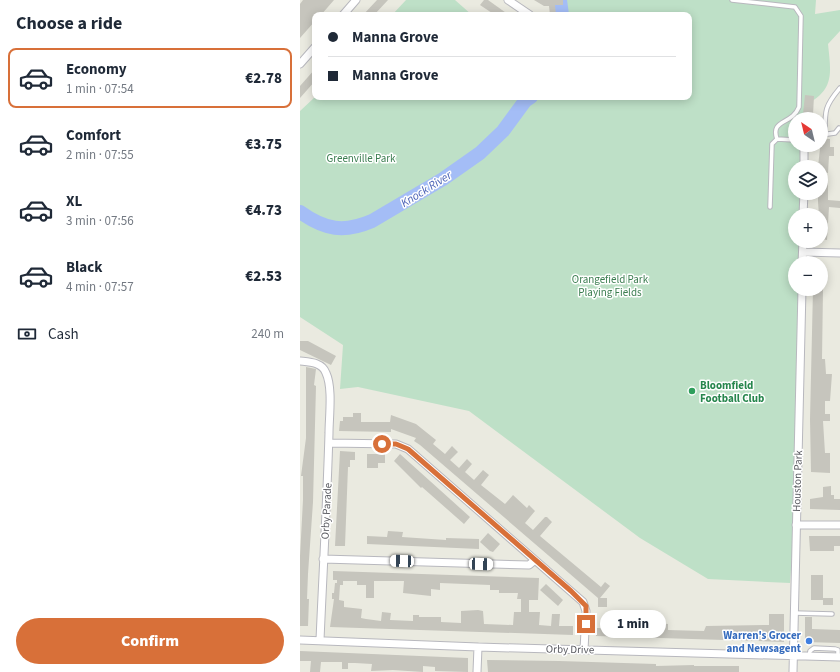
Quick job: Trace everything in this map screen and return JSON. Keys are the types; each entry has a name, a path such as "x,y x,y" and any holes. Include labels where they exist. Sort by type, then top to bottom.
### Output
{"street":[{"path":"346,12 356,0"},
{"path":"508,0 526,12"},
{"path":"300,64 312,50"},
{"path":"803,248 803,256"},
{"path":"803,252 840,252"},
{"name":"Houston Park","path":"793,672 802,296"},
{"name":"Orby Parade","path":"300,362 312,362 322,367 326,372 329,382 329,443 320,640"},
{"path":"329,443 396,444 403,446 571,591 586,606 584,650"},
{"path":"796,524 840,525"},
{"path":"323,559 529,565 535,560"},
{"name":"Orby Drive","path":"300,640 478,647 839,657"},
{"path":"477,672 478,647"}],"lane":[{"path":"732,0 790,6 795,7 799,12 801,25 799,107 796,114 792,118 780,123 776,127 775,134 777,139"},
{"path":"825,112 828,102 840,88"},
{"path":"828,134 835,133 839,128"},
{"path":"770,207 772,144 777,139 788,140"},
{"path":"794,613 832,614"}],"green space":[{"path":"406,0 455,0 469,12 395,12"},
{"name":"Orangefield Park Playing Fields","path":"555,0 816,0 815,14 840,10 840,31 828,44 830,72 826,87 815,99 805,105 804,112 788,112 788,152 802,152 802,160 788,160 788,200 801,200 800,208 788,208 788,248 800,248 799,256 788,256 788,296 799,296 793,541 790,583 708,579 640,538 469,411 358,387 340,389 343,345 300,317 300,111 312,100 692,100 692,12 557,12"}],"building":[{"path":"303,0 334,0 324,12 312,12 312,24 300,38 300,4"},
{"path":"377,0 388,0 377,12 366,12"},
{"path":"484,0 488,0 505,12 490,12 480,5"},
{"path":"534,0 563,0 563,5 555,5 556,12 550,12 549,6 544,6"},
{"path":"312,72 312,84 300,98 300,86"},
{"path":"805,95 814,96 813,112 803,112"},
{"path":"828,139 830,139 830,147 834,147 834,156 829,156 828,173 828,160 819,160 820,152 828,152"},
{"path":"818,200 840,201 840,208 829,207 828,224 828,208 818,208"},
{"path":"813,296 823,296 822,359 825,359 826,374 832,374 830,401 825,401 825,414 830,414 830,421 823,421 825,453 830,453 830,473 811,472 810,419"},
{"path":"300,341 308,341 336,356 331,365 300,350"},
{"path":"306,367 316,369 314,385 316,386 313,502 307,599 309,599 308,626 300,626 300,556 303,500 303,476 301,476 306,438"},
{"path":"353,413 361,413 361,422 390,422 391,415 416,424 436,440 433,444 445,454 452,446 458,452 450,460 459,468 467,459 472,464 465,472 474,480 483,470 489,475 481,485 505,504 513,495 527,508 529,505 535,511 525,523 533,530 545,517 547,517 552,522 540,536 601,587 605,582 610,586 600,598 607,598 607,607 598,607 598,598 414,441 416,438 391,429 391,432 339,431 340,421 343,421 343,417 353,417"},
{"path":"340,451 355,452 355,460 350,460 350,467 348,467 345,546 335,546"},
{"path":"367,454 385,454 385,463 378,463 378,468 367,468"},
{"path":"400,454 470,517 464,524 422,487 421,488 394,461"},
{"path":"831,486 831,495 834,495 834,499 840,499 840,510 810,509 810,499 823,497 823,487"},
{"path":"388,531 403,532 402,537 446,540 446,538 479,539 479,549 367,544 367,536 387,537"},
{"path":"488,533 500,544 493,552 480,542"},
{"path":"809,536 840,536 840,546 834,546 834,551 810,551"},
{"path":"333,571 539,578 538,600 529,600 529,612 540,612 539,625 551,626 552,614 560,614 559,626 573,626 573,635 330,627 334,599 332,599 332,593 334,593 335,583 337,583 337,580 333,580","holes":["343,581 357,581 357,585 366,585 366,598 374,598 374,581 404,581 403,593 431,596 431,589 440,590 440,583 490,585 490,590 499,590 499,593 518,593 517,599 521,599 521,612 514,612 513,625 484,624 483,611 478,610 461,611 461,623 441,622 441,617 419,617 419,615 413,615 413,621 390,620 391,613 382,612 381,621 366,619 361,618 362,609 344,607 344,601 339,600 340,585 343,585"]},
{"path":"811,575 823,575 823,600 811,600"},
{"path":"546,584 563,600 558,606 540,590"},
{"path":"823,598 833,598 833,605 823,605"},
{"path":"769,614 784,614 784,642 596,636 596,628 648,629 648,618 656,617 656,623 668,624 668,630 704,631 706,626 769,625"},
{"path":"805,617 812,617 812,629 840,630 840,643 805,642"},
{"path":"300,651 468,658 468,672 435,671 435,667 423,666 423,672 393,670 371,671 372,664 348,663 348,669 342,669 342,662 321,662 320,672 310,672 311,661 300,661"},
{"path":"487,660 656,664 656,666 739,666 739,672 488,672"}],"waterway":[{"name":"Knock River","path":"560,0 562,12"},
{"name":"Knock River","path":"300,212 318,223 335,228 352,227 372,221 443,179 480,153 503,131 526,100"}],"place":[{"name":"Bloomfield Football Club","path":"692,391"},
{"name":"Warren's Grocer and Newsagent","path":"809,641"}],"route":[{"path":"382,444 396,444 408,449 571,591 586,606 586,624"}],"park label":[{"name":"Greenville Park","path":"361,158"}]}
